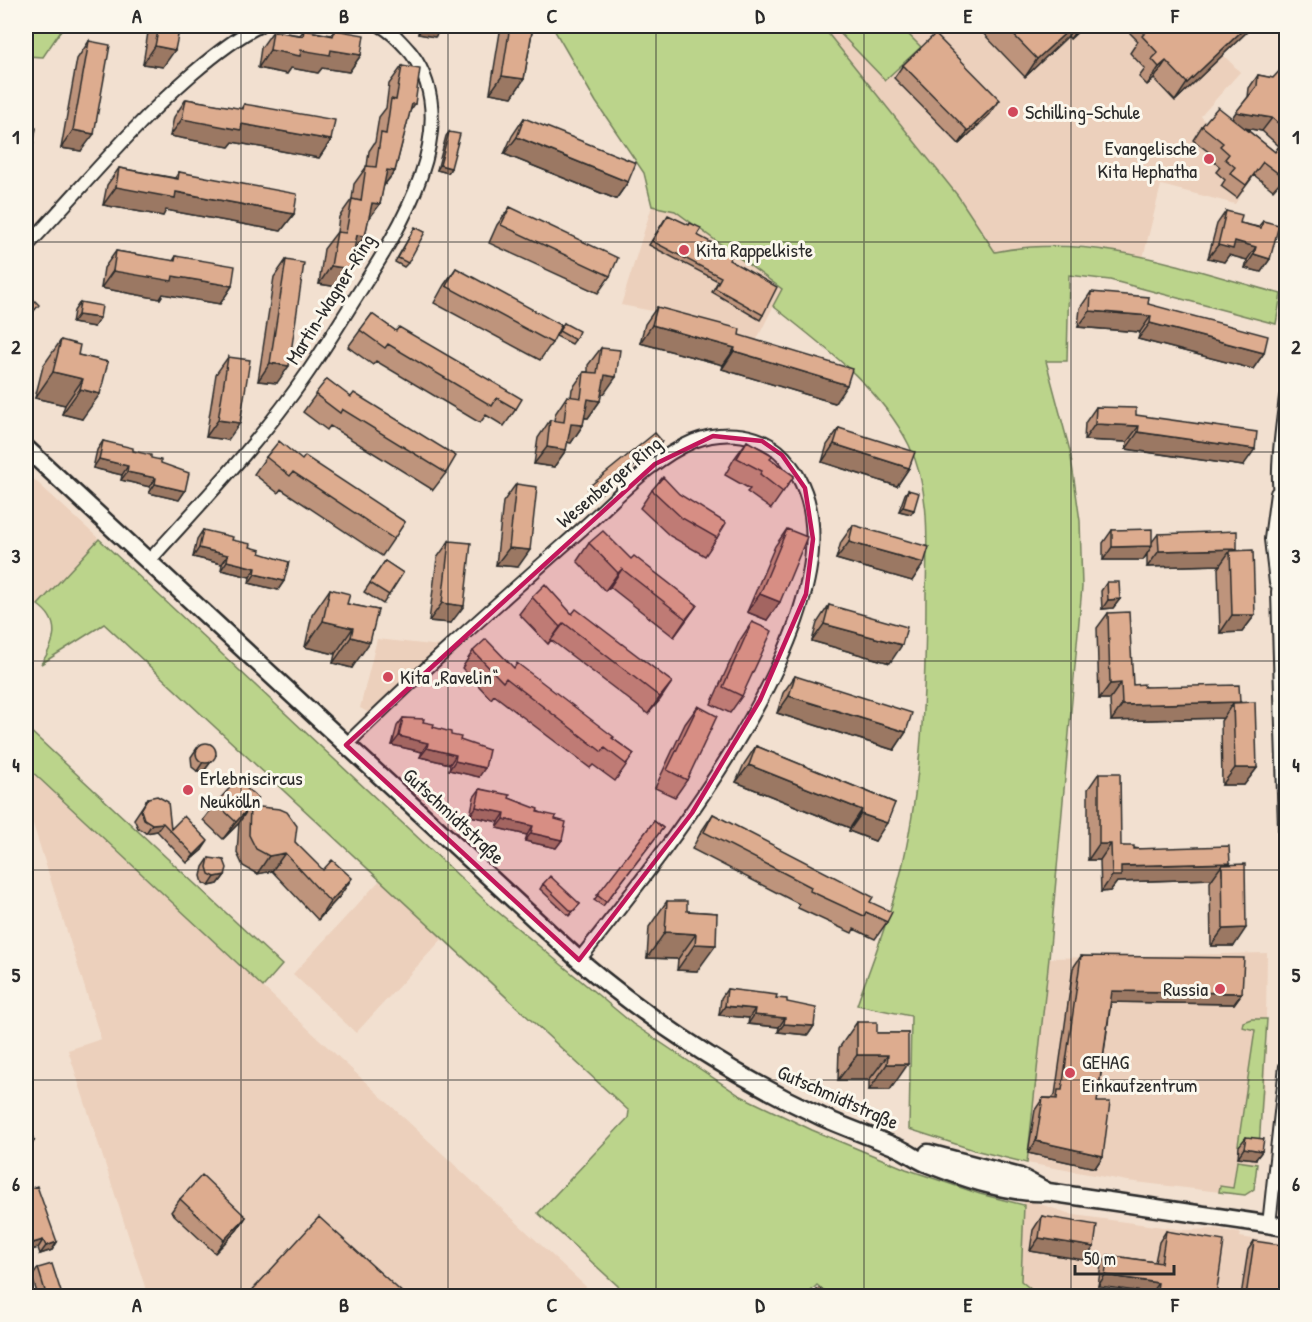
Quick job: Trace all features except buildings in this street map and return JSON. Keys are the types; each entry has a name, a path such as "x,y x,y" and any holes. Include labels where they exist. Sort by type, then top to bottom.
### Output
{"street":[{"path":"26,247 89,175 160,102 214,56 259,26"},
{"name":"Martin-Wagner-Ring","path":"148,562 244,454 306,375 376,266 414,192 429,143 432,108 430,93 418,63 405,45 381,26"},
{"path":"1287,397 1271,539 1278,592 1287,861"},
{"name":"Wesenberger Ring","path":"346,745 541,565 669,454 696,440 731,434 762,441 782,455 805,488 812,521 811,568 795,625 760,700 698,805 579,960"},
{"name":"Gutschmidtstraße","path":"26,448 579,960 632,1003 734,1071 823,1117 900,1149 925,1162 991,1185 1026,1193 1048,1192 1287,1227"},
{"path":"1269,1225 1287,1066"}],"highlighted area":[{"path":"713,436 762,441 782,455 805,488 813,539 806,594 760,700 692,813 579,960 346,745 655,464"}],"shaded area":[{"name":"Schilling-Schule","path":"822,26 1195,26 1240,72 1201,116 1250,181 1235,204 1161,185 1143,258 1093,247 1069,245 1048,245 995,252 958,196"},
{"name":"Kita Rappelkiste","path":"652,206 675,211 782,289 752,349 710,322 621,305"},
{"path":"26,472 99,539 38,605 26,600"},
{"name":"Kita „Ravelin“","path":"377,639 441,646 369,713 360,708"},
{"path":"26,767 596,1296 148,1296 68,1050 101,1039 26,802"},
{"path":"380,880 443,938 356,1033 293,974"},
{"path":"1267,953 1265,1083 1254,1189 1251,1193 1245,1195 1127,1181 1027,1163 1049,958"},
{"path":"1024,1199 1074,1215 1185,1230 1216,1229 1241,1233 1240,1237 1286,1244 1286,1296 1039,1296 1021,1281"}],"green space":[{"path":"26,26 64,26 43,57 26,56"},
{"path":"552,26 822,26 958,196 995,252 1032,247 1104,250 1175,264 1281,294 1276,324 1110,280 1069,275 1067,361 1046,361 1070,451 1080,521 1082,587 1049,958 1027,1163 974,1150 909,1129 911,1016 857,1005 896,892 907,842 918,771 925,663 927,536 921,480 909,445 897,424 866,386 830,352 773,306 782,289 675,211 652,206 644,173 596,102"},
{"path":"833,26 900,26 921,47 885,80"},
{"path":"99,539 492,907 633,1024 739,1095 812,1130 906,1169 980,1194 1024,1205 1021,1281 1039,1296 830,1296 817,1285 806,1296 629,1296 538,1213 628,1118 629,1111 104,624 41,664 53,641 54,633 51,618 38,605"},
{"path":"26,727 282,965 263,987 26,766"},
{"path":"1251,1019 1267,1019 1259,1148 1238,1145 1255,1030 1242,1027 1243,1022"},
{"path":"1237,1161 1257,1164 1254,1189 1245,1195 1219,1192 1220,1186 1233,1188"}],"place":[{"name":"Schilling-Schule","path":"1013,112"},
{"name":"Evangelische Kita Hephatha","path":"1209,159"},
{"name":"Kita Rappelkiste","path":"684,250"},
{"name":"Kita „Ravelin“","path":"388,677"},
{"name":"Erlebniscircus Neukölln","path":"188,790"},
{"name":"Russia","path":"1220,989"},
{"name":"GEHAG Einkaufzentrum","path":"1070,1073"}]}
